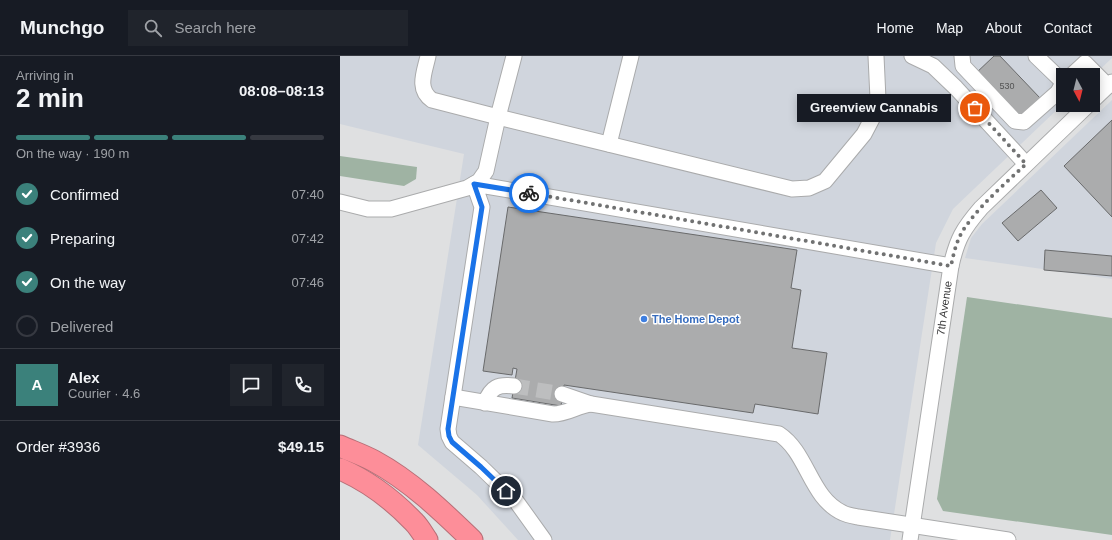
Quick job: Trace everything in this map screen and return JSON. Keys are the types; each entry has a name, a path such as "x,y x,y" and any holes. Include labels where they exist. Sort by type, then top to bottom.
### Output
{"highway":[{"path":"340,446 374,461 399,477 437,507 472,540"},
{"path":"340,469 356,476 384,495 415,523 427,540"}],"street":[{"path":"428,56 422,87 427,97 432,100 792,189 809,188 825,181 864,134 875,113 878,99 876,56"},
{"path":"340,202 368,209 392,209 468,188 479,181 486,171 514,56"},
{"path":"609,144 631,56"},
{"path":"912,56 933,66 956,88 1026,164"},
{"path":"962,56 962,66 1015,121 1024,122 1056,94"},
{"path":"1036,56 1056,76"},
{"path":"1078,68 1085,59 1110,84 1100,93"},
{"name":"7th Avenue","path":"911,533 951,266 956,246 965,226 981,208 1081,112"},
{"path":"474,184 951,266"},
{"path":"474,184 482,207 448,429 449,436 452,442 481,467 516,501 544,540"},
{"path":"485,403 489,393 494,388 500,386 514,386"},
{"path":"562,394 591,404 779,434 787,439 793,447 830,505 843,513 911,533 1008,540"},
{"path":"453,397 553,414 563,414 582,405 591,404"}],"shaded area":[{"path":"340,56 1112,56 1112,58 1100,69 1100,68 1056,68 1056,111 953,209 936,243 890,540 518,540 477,495 418,445 464,154 340,124"},
{"path":"1112,100 1112,279 965,258 971,238 982,224"}],"green space":[{"path":"340,156 417,167 416,179 404,186 340,176"},
{"path":"967,297 1112,318 1112,535 943,511 937,499"}],"building":[{"path":"994,56 1000,56 1040,98 1020,117 974,75"},
{"path":"1112,120 1112,217 1064,166"},
{"path":"1041,190 1057,208 1018,241 1002,223"},
{"name":"The Home Depot","path":"508,207 797,250 791,288 801,290 792,348 827,353 818,414 755,404 753,413 564,385 561,406 512,398 517,369 513,368 512,375 483,371"},
{"path":"1045,250 1112,256 1112,276 1044,270"}],"tunnel":[{"path":"514,386 562,394"}],"way so far":[{"path":"529,193 951,266 956,246 965,226 981,208 1026,164 975,108"}],"place":[{"name":"Greenview Cannabis","path":"975,108"},
{"name":"The Home Depot","path":"644,319"}],"route":[{"path":"506,491 452,442 448,429 482,207 474,184 529,193"}]}
